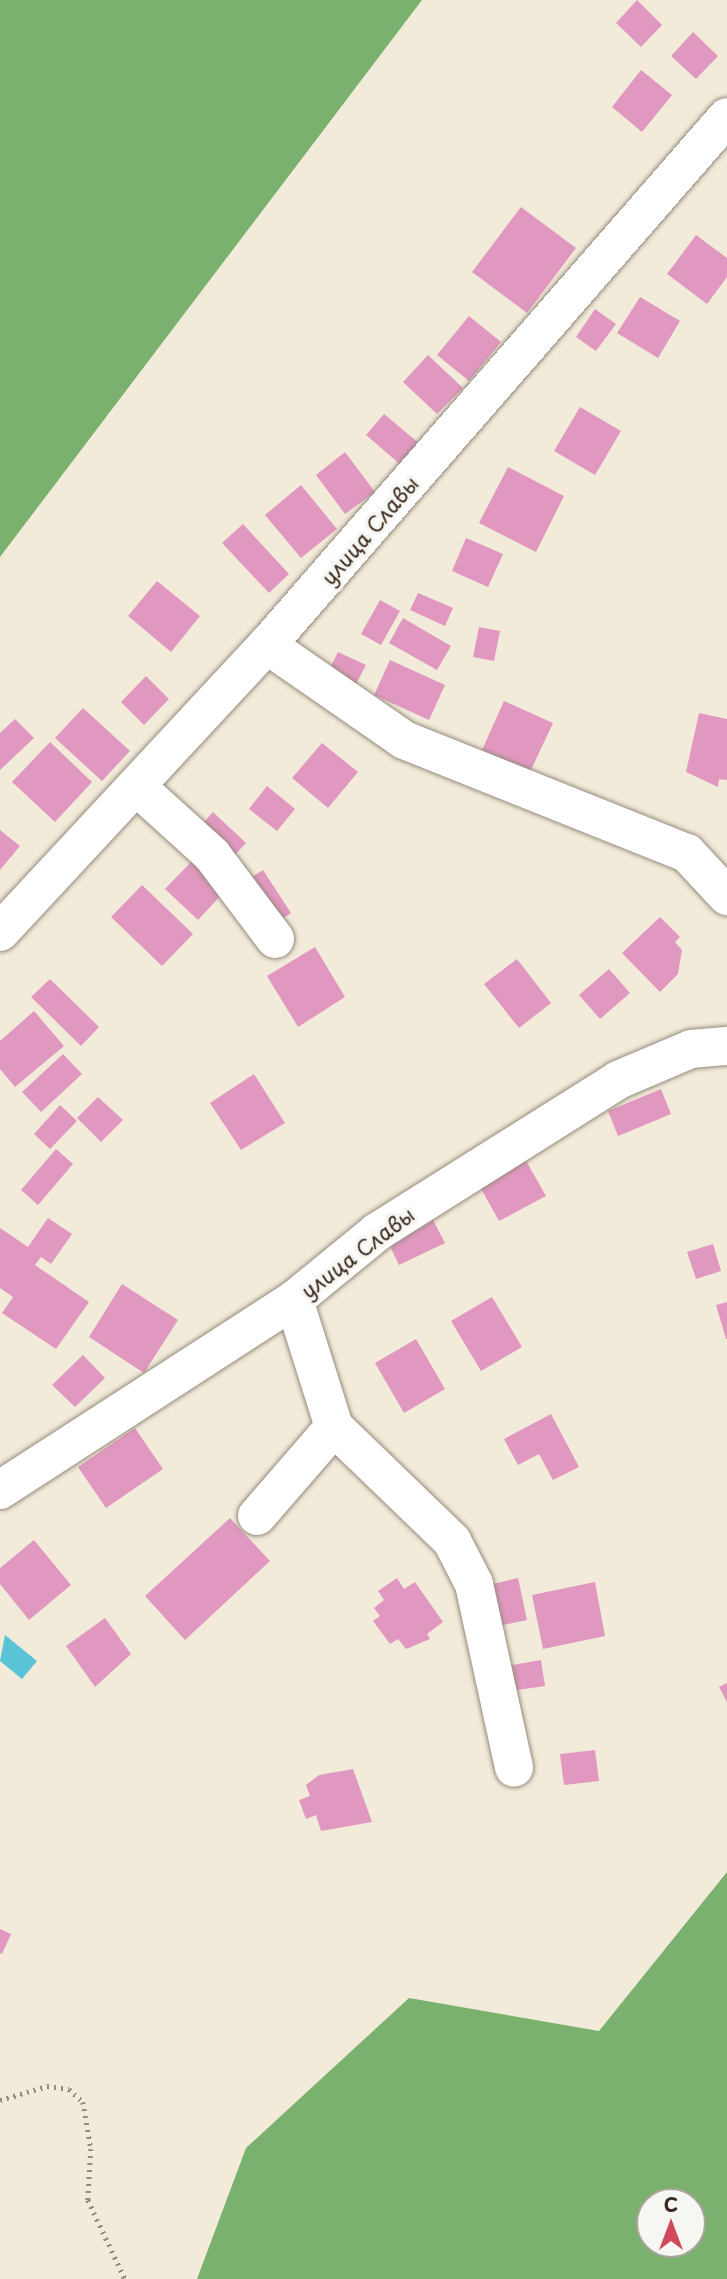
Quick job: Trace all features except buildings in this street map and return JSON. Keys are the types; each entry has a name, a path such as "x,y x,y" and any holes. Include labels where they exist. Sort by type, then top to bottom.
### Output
{"street":[{"name":"улица Славы","path":"0,932 267,645 727,117"},
{"path":"267,645 404,740 687,853 727,896"},
{"path":"136,786 212,855 275,939"},
{"name":"улица Славы","path":"0,1490 294,1300 377,1232 618,1080 691,1049 727,1046"},
{"path":"294,1300 334,1427 452,1541 474,1584 514,1768"},
{"path":"257,1517 334,1427"}],"path":[{"path":"0,2100 47,2086 69,2089 83,2102 92,2149 88,2200 125,2279"}],"green space":[{"path":"0,0 422,0 0,557"},
{"path":"727,1872 727,2279 197,2279 246,2148 409,1998 599,2031"}],"water":[{"path":"5,1635 37,1661 22,1679 0,1661"}]}
